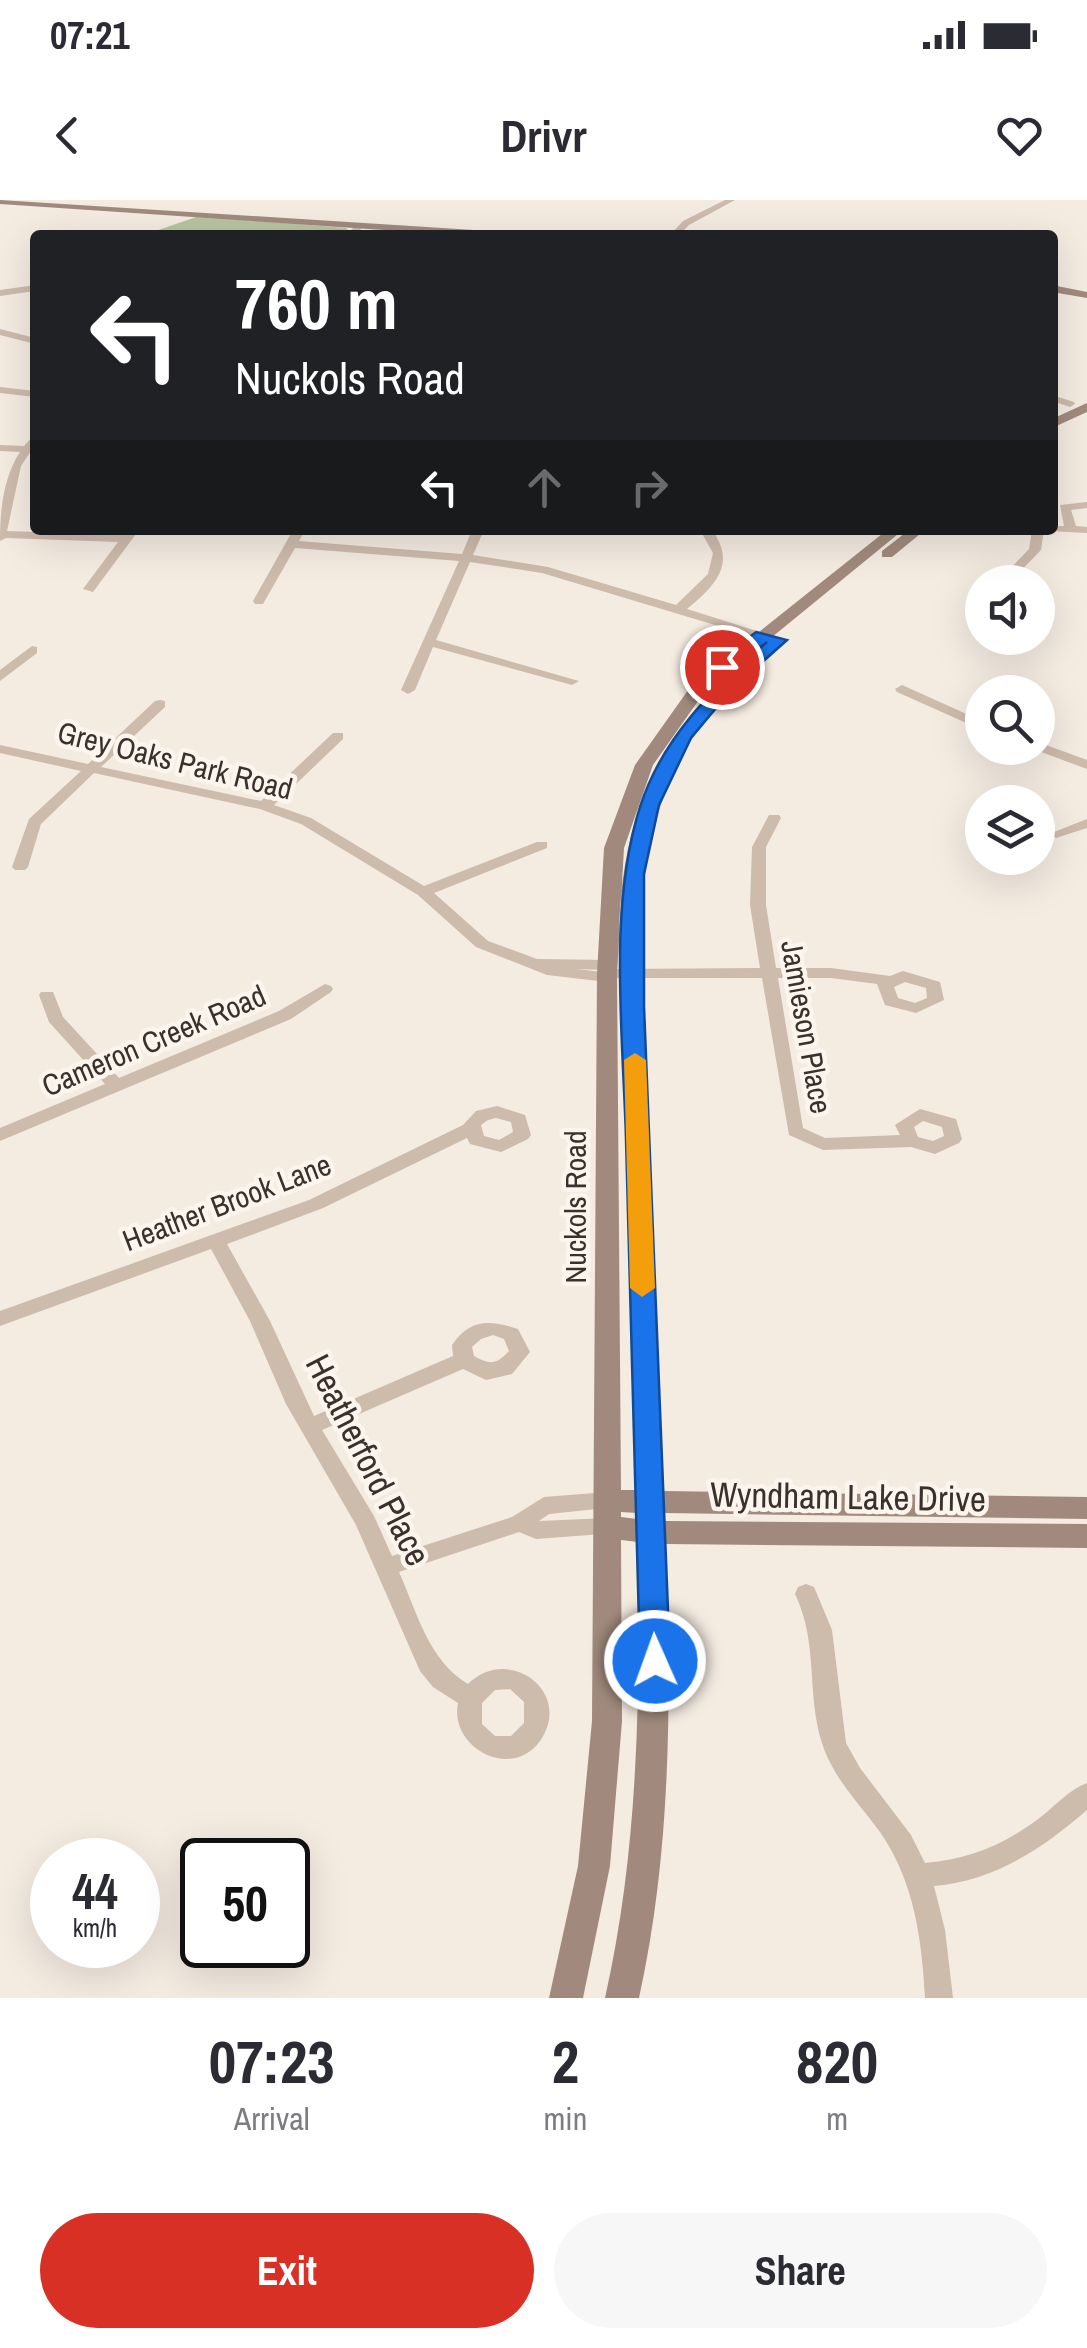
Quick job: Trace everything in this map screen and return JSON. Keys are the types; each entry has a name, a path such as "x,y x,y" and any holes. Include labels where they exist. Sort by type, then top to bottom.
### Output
{"main road":[{"path":"1,202 77,202 405,230"},
{"path":"1058,289 1087,295"},
{"path":"1058,410 1087,398"},
{"path":"1058,421 1087,408"},
{"name":"Nuckols Road","path":"622,1998 641,1905 654,1764 652,1532 633,975 634,874 658,783 682,737 771,638 890,535"},
{"name":"Nuckols Road","path":"566,1998 585,1920 604,1791 610,872 628,804 644,765 698,690 911,535"},
{"name":"Wyndham Lake Drive","path":"608,1514 651,1502 1087,1508"},
{"name":"Wyndham Lake Drive","path":"608,1514 652,1532 1087,1536"}],"street":[{"path":"679,230 686,222 730,200"},
{"path":"0,293 30,289"},
{"path":"0,332 30,340"},
{"path":"1058,400 1070,404"},
{"path":"30,442 16,466 1,536 130,535"},
{"path":"0,448 25,448"},
{"path":"1070,529 1064,508 1087,506"},
{"path":"1058,530 1087,530"},
{"path":"89,589 130,535"},
{"path":"259,601 296,535"},
{"path":"408,690 476,535"},
{"path":"673,608 706,589 720,556 709,535"},
{"path":"1020,565 1035,550 1037,535"},
{"path":"292,544 464,558 544,570 771,638"},
{"path":"430,642 572,681"},
{"path":"0,677 32,650"},
{"path":"902,689 965,718"},
{"path":"20,867 34,822 160,704"},
{"path":"264,806 338,736"},
{"name":"Grey Oaks Park Road","path":"0,749 94,766 264,806 359,850 423,892 482,944 535,964 633,975 860,974 889,981"},
{"path":"1055,753 1087,765"},
{"name":"Jamieson Place","path":"774,818 763,832 756,875 766,975 795,1132 823,1144 912,1141"},
{"path":"1056,834 1087,823"},
{"path":"423,892 542,845"},
{"name":"Cameron Creek Road","path":"0,1134 285,1016 325,988"},
{"path":"48,995 55,1018 118,1087"},
{"name":"Heather Brook Lane","path":"0,1319 316,1204 470,1129"},
{"name":"Heatherford Place","path":"216,1241 310,1426 366,1522 428,1664 441,1680 471,1698"},
{"path":"310,1426 464,1360"},
{"path":"386,1568 520,1523 536,1530 608,1514"},
{"path":"806,1594 820,1624 832,1737 841,1764 891,1827 915,1876 930,1915 939,1998"},
{"path":"915,1876 950,1874 999,1861 1039,1835 1087,1794"}],"green space":[{"path":"199,216 348,230 158,230"}],"slow traffic":[{"path":"635,1060 642,1288"}],"route":[{"path":"655,1661 633,1006 634,874 650,805 682,737 726,685 779,640 762,635 722,667"}]}
